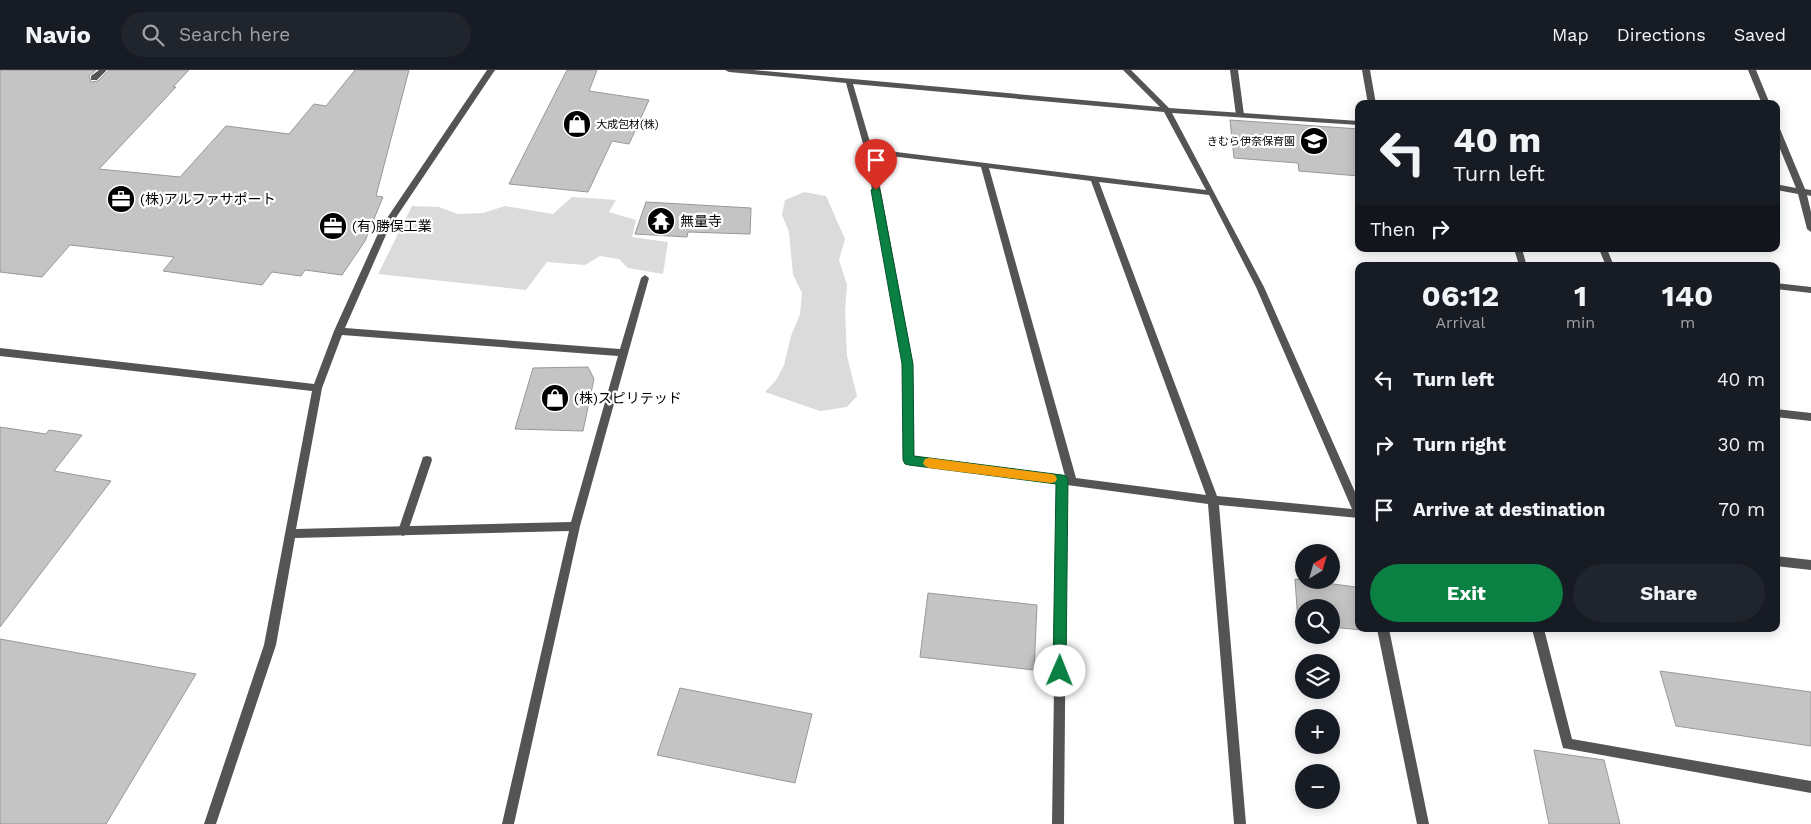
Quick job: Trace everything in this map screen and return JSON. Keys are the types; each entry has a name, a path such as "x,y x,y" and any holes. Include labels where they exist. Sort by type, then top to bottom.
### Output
{"street":[{"path":"94,78 103,70"},
{"path":"210,824 270,645 317,388 339,331 385,227 491,70"},
{"path":"729,70 1167,110 1355,123"},
{"path":"1126,70 1167,110 1212,193 1260,287 1355,504"},
{"path":"1234,70 1240,115"},
{"path":"1366,70 1371,100"},
{"path":"1752,70 1764,100"},
{"path":"849,81 869,152 908,364 909,460 1213,500 1355,513"},
{"path":"1780,137 1807,193 1811,230"},
{"path":"869,152 1212,193"},
{"path":"984,166 1067,481 1058,824"},
{"path":"1094,179 1213,500 1240,824"},
{"path":"1780,189 1807,193"},
{"path":"508,824 576,526 645,278"},
{"path":"1780,286 1811,290"},
{"path":"339,331 624,353"},
{"path":"0,352 317,388"},
{"path":"1780,413 1811,417"},
{"path":"403,531 427,460"},
{"path":"290,534 576,526"},
{"path":"1780,561 1811,565"},
{"path":"1384,632 1423,824"},
{"path":"1539,632 1567,744 1811,787"}],"shaded area":[{"path":"804,192 826,196 845,239 839,260 847,285 845,311 847,356 857,396 847,407 820,411 765,392 776,380 784,365 791,336 800,314 802,293 793,275 789,232 782,215 785,200"},
{"path":"572,197 616,200 609,212 636,220 632,237 668,242 663,274 628,268 619,259 600,256 585,265 547,262 526,290 378,274 412,206 439,207 458,214 483,213 505,206 553,214"}],"building":[{"path":"0,70 96,70 89,76 91,82 98,81 109,70 189,70 173,87 176,87 99,169 180,177 226,126 289,134 314,104 326,106 355,70 409,70 376,196 383,197 365,241 342,275 305,270 301,276 272,272 262,285 163,271 174,257 70,245 42,277 0,272"},
{"path":"567,70 597,70 589,91 649,100 629,144 612,141 588,192 509,184"},
{"path":"1230,120 1355,129 1355,176 1299,171 1298,163 1234,158"},
{"path":"646,202 751,208 750,234 688,232 687,237 635,234"},
{"path":"588,367 594,379 583,431 515,429 533,368"},
{"path":"0,427 46,434 49,430 82,435 54,471 111,481 0,627"},
{"path":"1340,585 1355,587 1355,629 1340,628 1340,599 1296,599 1296,589 1340,589"},
{"path":"928,593 1037,605 1034,670 920,657"},
{"path":"0,639 196,674 106,824 0,824"},
{"path":"1660,671 1811,692 1811,746 1676,726"},
{"path":"680,688 812,714 795,783 657,755"},
{"path":"1534,750 1604,760 1620,824 1549,824"}],"slow traffic":[{"path":"929,463 1051,479"}],"place":[{"name":"大成包材(株)","path":"577,124"},
{"name":"きむら伊奈保育園","path":"1314,141"},
{"name":"(株)アルファサポート","path":"121,199"},
{"name":"無量寺","path":"661,221"},
{"name":"(有)勝俣工業","path":"333,226"},
{"name":"(株)スピリテッド","path":"555,398"}],"route":[{"path":"876,190 908,364 909,460 1062,480 1060,671"}]}
